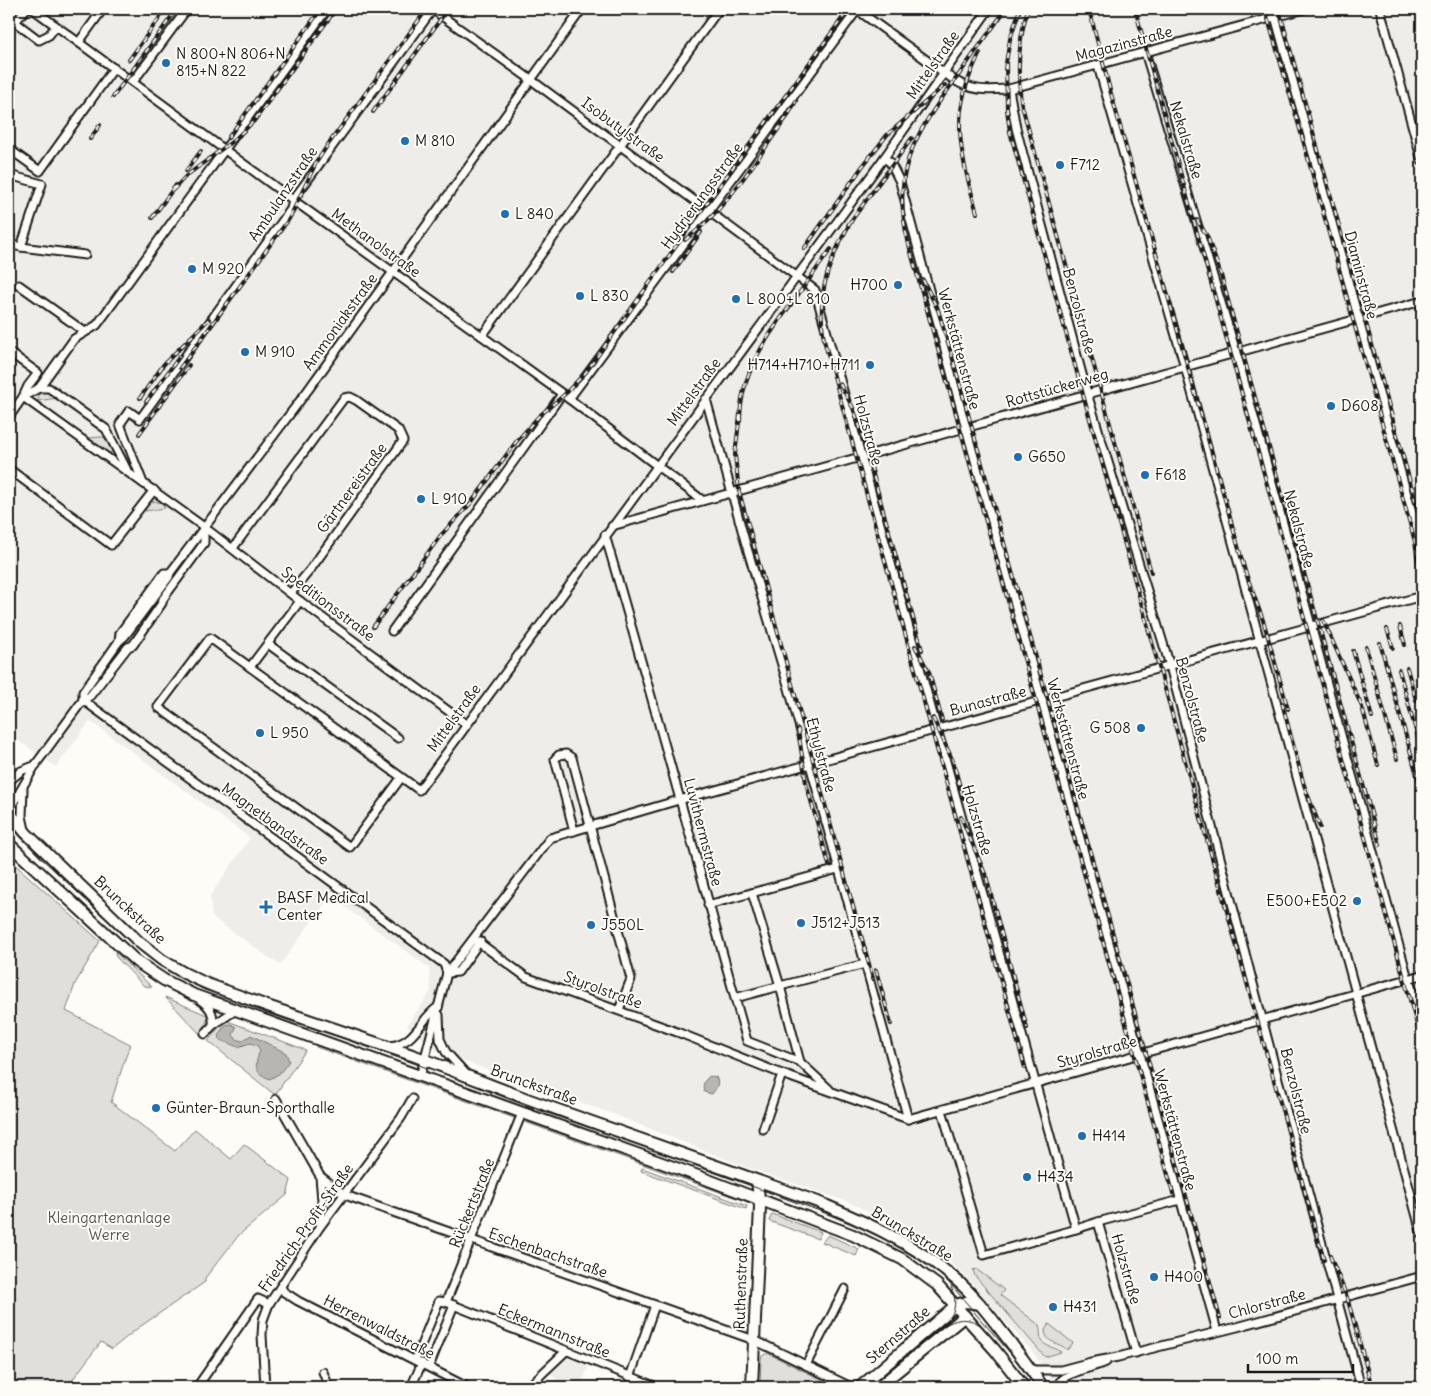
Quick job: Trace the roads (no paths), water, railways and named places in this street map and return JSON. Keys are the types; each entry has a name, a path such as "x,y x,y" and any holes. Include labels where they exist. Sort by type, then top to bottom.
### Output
{"main road":[{"name":"Brunckstraße","path":"9,811 26,833 139,942 162,960 184,973 208,984 388,1046 757,1182 818,1202 884,1232 922,1254 953,1276 980,1304 1043,1387"},
{"name":"Brunckstraße","path":"9,844 137,962 164,980 194,995 760,1199 853,1235 902,1259 937,1285 995,1350 1024,1387"},
{"name":"Ruthenstraße","path":"752,1387 760,1199 757,1182"},
{"path":"956,1305 966,1302 980,1304"},
{"name":"Sternstraße","path":"860,1387 956,1305"},
{"name":"Sternstraße","path":"878,1387 965,1316"}],"street":[{"path":"26,9 15,22 39,40 49,35 56,26"},
{"name":"Methanolstraße","path":"33,9 44,12 56,26 569,399 702,500"},
{"path":"79,42 103,9"},
{"path":"133,82 187,9"},
{"path":"23,397 39,388 74,339 96,326 327,9"},
{"name":"Isobutylstraße","path":"433,9 709,210 796,276"},
{"name":"Ambulanzstraße","path":"143,483 120,424 129,411 140,419 291,209 293,200 433,9"},
{"name":"Ammoniakstraße","path":"83,700 83,692 120,641 120,633 135,611 164,573 169,575 308,390 582,9"},
{"path":"482,336 719,9"},
{"path":"857,9 966,87 987,91 1009,90"},
{"name":"Hydrierungsstraße","path":"569,399 857,9"},
{"name":"Mittelstraße","path":"401,778 419,790 884,158 943,72 990,9"},
{"name":"Diaminstraße","path":"1273,9 1422,549"},
{"name":"Magazinstraße","path":"1009,90 1304,9"},
{"path":"1380,9 1422,161"},
{"name":"Nekalstraße","path":"1145,52 1236,352 1408,979 1422,1014"},
{"path":"1098,66 1185,367 1422,1236"},
{"path":"9,149 40,171 114,68"},
{"name":"Benzolstraße","path":"1009,90 1016,128 1087,393 1170,666 1361,1387"},
{"name":"Werkstättenstraße","path":"884,158 890,162 900,182 966,428 1217,1331"},
{"path":"9,175 42,184 21,247"},
{"path":"9,244 84,255"},
{"name":"Holzstraße","path":"796,276 816,290 1076,1229 1098,1222 1136,1353"},
{"path":"20,285 85,332"},
{"name":"Rottstückerweg","path":"612,526 1422,301"},
{"path":"9,352 38,373 9,417"},
{"path":"39,388 49,388 106,429 128,472"},
{"path":"392,631 562,394"},
{"name":"Speditionsstraße","path":"23,397 204,526 300,601 466,724"},
{"name":"Gärtnereistraße","path":"232,548 344,398 350,397 356,400 398,430 403,441 310,570 291,593"},
{"name":"Ethylstraße","path":"706,399 810,764 908,1119"},
{"path":"9,469 111,544 154,490"},
{"name":"Ammoniakstraße","path":"9,811 36,764 83,700 90,696 128,647 132,645 204,543 204,526"},
{"name":"Luvithermstraße","path":"606,535 747,1041 800,1062 831,1091"},
{"path":"169,575 180,575"},
{"name":"Bunastraße","path":"590,826 1422,596"},
{"path":"250,667 300,601"},
{"path":"210,638 250,667 401,778 350,847 158,707 210,638"},
{"path":"120,641 128,647"},
{"path":"268,644 398,738"},
{"name":"Magnetbandstraße","path":"83,700 439,961 446,967 447,973"},
{"path":"574,831 556,765 555,759 559,755 566,754 572,758 631,979 619,1010"},
{"name":"Ammoniakstraße","path":"9,781 20,771 36,764"},
{"path":"23,787 22,816 26,833"},
{"path":"420,1077 447,973 477,941 481,928 550,838 590,826"},
{"path":"708,906 838,869"},
{"path":"752,894 780,986 800,1062"},
{"name":"Styrolstraße","path":"477,941 526,977 619,1010 782,1074"},
{"path":"735,998 865,964"},
{"name":"Styrolstraße","path":"908,1119 1422,975"},
{"path":"194,995 212,1011 213,1025"},
{"path":"388,1046 399,1045 414,1035 428,1015 438,1007"},
{"path":"438,1007 440,1039 446,1052 469,1077"},
{"path":"205,1034 213,1025 236,1010"},
{"path":"763,1129 782,1074 908,1119"},
{"name":"Eschenbachstraße","path":"276,1099 320,1176 345,1194 754,1340 851,1387"},
{"name":"Friedrich-Profit-Straße","path":"265,1387 262,1335 263,1320 269,1304 320,1228 401,1118 412,1099"},
{"path":"942,1110 984,1255 1076,1229"},
{"name":"Rückertstraße","path":"410,1387 447,1303 522,1113"},
{"path":"320,1176 322,1200 320,1228"},
{"path":"1098,1222 1180,1200"},
{"name":"Chlorstraße","path":"1095,1364 1422,1276"},
{"name":"Herrenwaldstraße","path":"281,1287 284,1292 298,1301 467,1387"},
{"path":"806,1365 846,1289"},
{"path":"197,1387 258,1299 269,1304"},
{"name":"Rückertstraße","path":"422,1363 447,1303"},
{"name":"Eckermannstraße","path":"447,1303 657,1387"},
{"path":"630,1376 656,1305"},
{"path":"528,1387 566,1351"},
{"path":"1031,1370 1061,1370 1095,1364"},
{"path":"1056,1387 1059,1381 1066,1376 1095,1364"},
{"path":"323,1372 329,1387"},
{"path":"133,1387 159,1387"}],"tram line":[{"path":"9,825 40,857 141,952 182,979 220,995 453,1077 817,1210 887,1240 927,1264 949,1283 1010,1352 1036,1387"},
{"path":"871,1387 948,1321 953,1313 955,1304 951,1287"},
{"path":"944,1326 964,1319 973,1321 983,1327"}],"railway":[{"path":"129,60 166,9"},
{"path":"113,97 177,9"},
{"path":"228,138 321,9"},
{"path":"173,190 186,176 234,140 254,121 336,9"},
{"path":"180,368 289,219 316,163 327,146 427,9"},
{"path":"373,112 448,9"},
{"path":"373,627 441,535 471,503 516,442 538,417 564,395 586,372 849,9"},
{"path":"1006,9 940,101 916,139 904,178 902,200 904,223 1173,1193"},
{"path":"1005,69 1010,39 1020,9"},
{"path":"1028,9 1019,55 1021,102 1151,572"},
{"path":"1089,9 1245,571 1264,623 1288,709"},
{"path":"1135,9 1422,1043"},
{"path":"1265,9 1415,542 1422,589"},
{"path":"1279,9 1422,525"},
{"path":"977,213 966,170 960,133 964,95 970,75 980,53"},
{"path":"1006,64 1007,110 1010,132 1324,1260"},
{"path":"804,249 887,135 945,85"},
{"path":"685,240 715,213 728,198 787,117 796,101"},
{"path":"90,139 100,125"},
{"path":"848,225 912,138"},
{"path":"186,171 201,151"},
{"path":"152,218 176,185"},
{"path":"852,220 837,249 826,277 822,307 824,340 1025,1068"},
{"path":"1197,220 1207,236 1221,275 1380,845"},
{"path":"673,272 701,232"},
{"path":"740,421 744,388 756,358 764,343 831,249"},
{"path":"923,280 938,310 952,356 1220,1318"},
{"path":"140,398 164,364 209,319"},
{"path":"146,402 180,356"},
{"path":"139,434 189,365"},
{"path":"840,384 859,424 922,650"},
{"path":"740,414 735,455 739,491 873,979"},
{"path":"1323,620 1362,707 1378,765"},
{"path":"1400,626 1405,645"},
{"path":"1387,629 1393,648"},
{"path":"1380,643 1422,793"},
{"path":"915,646 929,672 942,720"},
{"path":"1366,647 1397,759"},
{"path":"1353,651 1372,717"},
{"path":"1422,656 1419,697 1422,722"},
{"path":"1407,668 1416,700"},
{"path":"1399,670 1422,753"},
{"path":"1282,703 1304,785 1320,827"},
{"path":"933,718 953,761 963,798"},
{"path":"798,729 806,783 829,865"},
{"path":"961,817 986,876 1027,1028"},
{"path":"876,970 891,1024"},
{"path":"1330,1256 1347,1297 1372,1387"}],"place":[{"name":"N 800+N 806+N 815+N 822","path":"166,63"},
{"name":"M 810","path":"405,141"},
{"name":"F712","path":"1060,165"},
{"name":"L 840","path":"505,214"},
{"name":"M 920","path":"192,269"},
{"name":"H700","path":"898,285"},
{"name":"L 830","path":"580,296"},
{"name":"L 800+L 810","path":"736,299"},
{"name":"M 910","path":"245,352"},
{"name":"H714+H710+H711","path":"870,365"},
{"name":"D608","path":"1331,406"},
{"name":"G650","path":"1018,457"},
{"name":"F618","path":"1145,475"},
{"name":"L 910","path":"421,499"},
{"name":"G 508","path":"1141,728"},
{"name":"L 950","path":"260,733"},
{"name":"E500+E502","path":"1357,901"},
{"name":"BASF Medical Center","path":"266,907"},
{"name":"J512+J513","path":"801,923"},
{"name":"J550L","path":"591,925"},
{"name":"Günter-Braun-Sporthalle","path":"156,1108"},
{"name":"H414","path":"1082,1136"},
{"name":"H434","path":"1027,1177"},
{"name":"H400","path":"1154,1277"},
{"name":"H431","path":"1053,1307"}],"park label":[{"name":"Kleingartenanlage Werre","path":"109,1226"}]}
